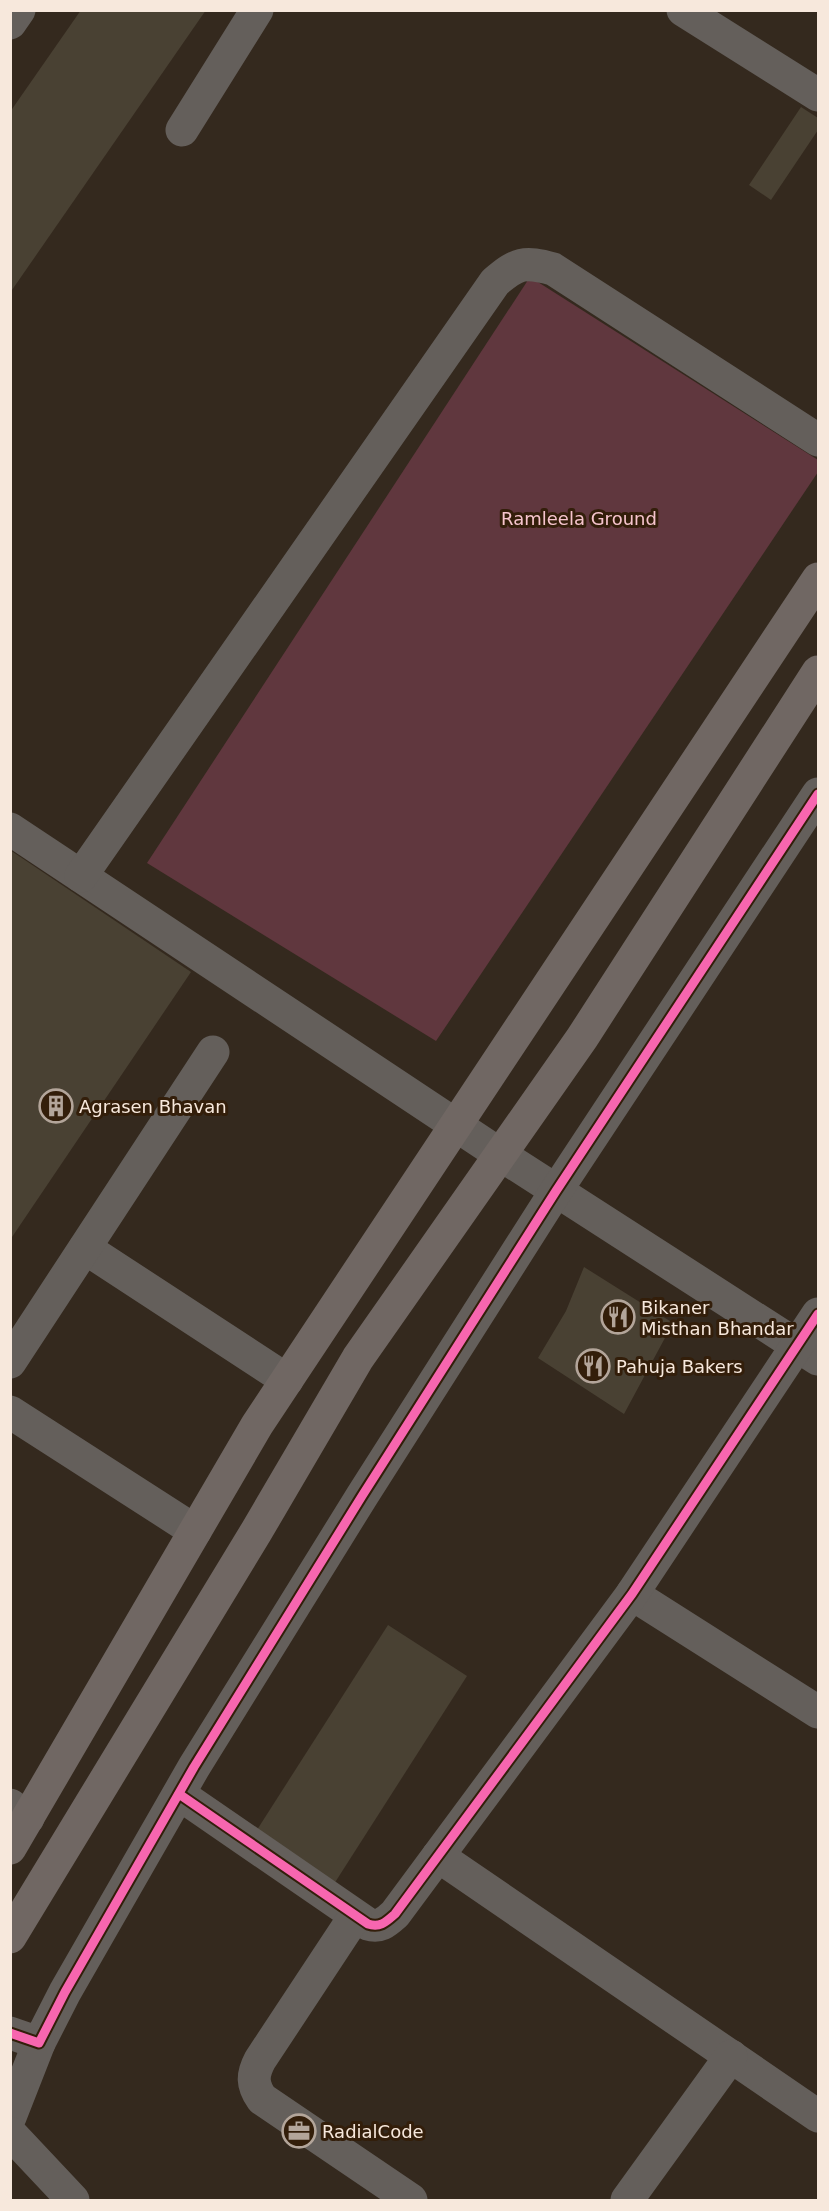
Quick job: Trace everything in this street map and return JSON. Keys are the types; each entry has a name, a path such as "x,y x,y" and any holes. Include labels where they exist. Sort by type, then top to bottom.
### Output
{"main road":[{"path":"10,1848 19,1811 195,1531 257,1425 819,579"},
{"path":"10,1937 250,1542 358,1358 582,1038 819,672"}],"street":[{"path":"10,24 19,10"},
{"path":"182,130 257,10"},
{"path":"683,10 819,95"},
{"path":"81,876 495,282 511,268 533,263 553,269 819,440"},
{"path":"10,2117 25,2038 65,1992 179,1794 356,1506 556,1191 815,806"},
{"path":"10,829 501,1155 808,1353"},
{"path":"10,1362 213,1052"},
{"path":"85,1248 287,1380"},
{"path":"179,1794 368,1924 376,1927 386,1923 395,1914 632,1594 808,1353 819,1314"},
{"path":"14,1422 195,1531"},
{"path":"632,1594 819,1712"},
{"path":"438,1856 819,2116"},
{"path":"356,1916 260,2060 254,2072 254,2087 262,2099 411,2200"},
{"path":"627,2200 731,2056"},
{"path":"10,2133 73,2200"}],"green space":[{"name":"Ramleela Ground","path":"530,277 818,460 818,472 436,1041 147,863"}],"building":[{"path":"81,10 206,10 12,290 10,288 10,112"},
{"path":"801,107 818,118 818,130 771,200 749,185"},
{"name":"Agrasen Bhavan","path":"10,850 191,972 10,1240"},
{"path":"584,1267 673,1323 624,1414 538,1358 566,1311"},
{"path":"388,1625 467,1676 334,1884 255,1833"}],"cycle path":[{"path":"10,2033 39,2043 65,1992 194,1767 362,1496 556,1191 818,794"},
{"path":"179,1794 368,1924 383,1924 395,1914 632,1594 818,1314"}],"place":[{"name":"Agrasen Bhavan","path":"56,1106"},
{"name":"Bikaner Misthan Bhandar","path":"618,1317"},
{"name":"Pahuja Bakers","path":"593,1366"},
{"name":"RadialCode","path":"299,2131"}]}
